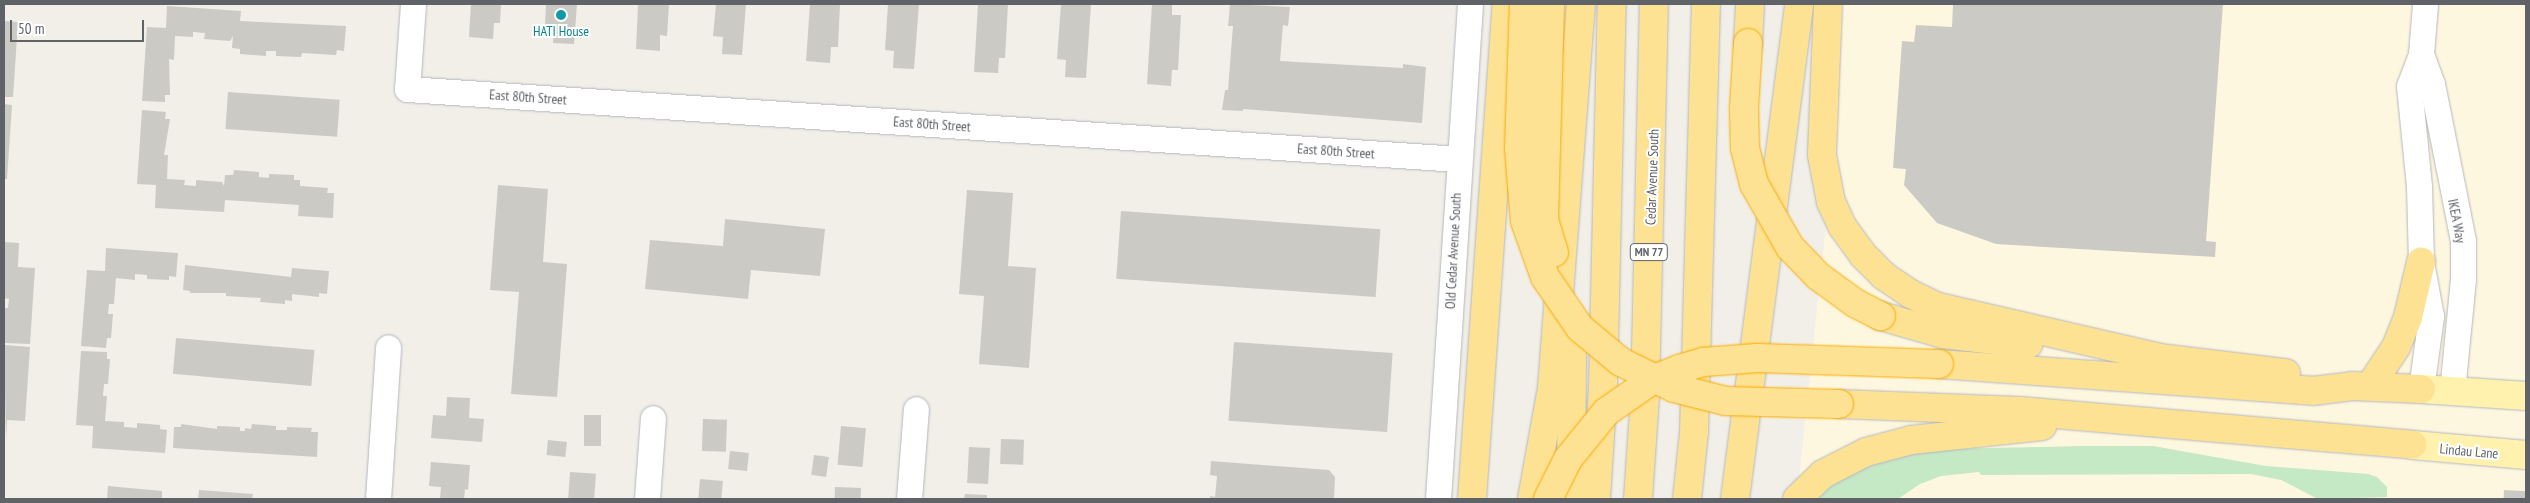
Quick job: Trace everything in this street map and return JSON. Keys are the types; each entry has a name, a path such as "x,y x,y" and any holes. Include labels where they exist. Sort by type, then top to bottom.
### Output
{"highway":[{"path":"1472,499 1507,4"},
{"path":"1524,4 1519,148 1525,221 1546,277 1580,328 1621,362 1674,388 1726,401 2020,411 2413,445"},
{"path":"1550,4 1544,220 1560,272 1592,315 1628,349 1672,373 1728,387 1786,393 1839,404"},
{"path":"1532,499 1552,388 1581,4"},
{"path":"1571,499 1581,4"},
{"path":"1596,499 1603,377 1612,4"},
{"name":"Cedar Avenue South","path":"1638,499 1645,395 1654,4"},
{"path":"1687,499 1694,432 1702,204 1706,4"},
{"path":"1702,204 1720,4"},
{"path":"1750,4 1744,124 1745,148 1754,184 1790,247 1807,264 1856,303 1881,316 1943,334 2315,376 2361,386 2421,389"},
{"path":"1769,243 1783,4"},
{"path":"1736,499 1799,4"},
{"path":"1828,4 1822,154 1831,202 1842,226 1863,255 1884,276 1910,294 1938,306 2160,358"},
{"path":"1548,499 1568,459 1606,412 1652,380 1679,369 1704,362 1749,358 1939,364 2313,392 2361,386 2396,347 2408,317 2421,262"},
{"path":"1797,499 1823,474 1866,452 1911,440 2101,419"}],"main road":[{"path":"2421,389 2526,396"},
{"name":"Lindau Lane","path":"2413,445 2526,455"}],"street":[{"name":"East 80th Street","path":"413,4 407,88 1458,159"},
{"name":"Old Cedar Avenue South","path":"1438,499 1458,159 1470,4"},
{"name":"IKEA Way","path":"2421,389 2431,316 2421,262 2419,186 2409,86 2421,54 2425,4"},
{"name":"IKEA Way","path":"2421,54 2432,84 2463,241 2462,288 2452,391"},
{"path":"378,499 388,347"},
{"path":"910,499 916,410"},
{"path":"647,499 653,418"}],"shaded area":[{"path":"1842,4 2526,4 2526,499 1797,499 1835,140"}],"green space":[{"path":"2153,446 2266,466 2368,474 2377,477 2387,487 2387,497 2318,499 2281,480 2251,474 1981,475 1979,472 1941,476 1920,484 1898,499 1813,499 1858,467 1907,450"}],"building":[{"path":"471,4 501,4 500,23 494,23 493,39 469,37"},
{"name":"HATI House","path":"546,4 577,4 574,44 553,43 554,26 545,26"},
{"path":"638,4 669,4 667,36 660,35 660,51 636,49"},
{"path":"716,4 746,4 742,55 722,54 723,37 713,36"},
{"path":"810,4 840,4 838,47 831,47 830,63 806,61"},
{"path":"888,4 919,4 914,69 893,68 894,51 885,50"},
{"path":"978,4 1008,4 1005,58 999,58 998,73 974,72"},
{"path":"1061,4 1091,4 1086,78 1065,77 1066,60 1057,59"},
{"path":"1152,4 1172,4 1172,15 1181,15 1178,70 1172,70 1171,86 1147,84"},
{"path":"1230,4 1290,7 1288,26 1283,25 1280,61 1403,68 1403,64 1426,67 1422,123 1243,109 1243,111 1222,110 1225,90 1228,90 1233,26 1228,26"},
{"path":"1953,4 2223,4 2206,241 2216,242 2215,257 1996,244 1937,223 1904,185 1906,169 1893,168 1902,41 1914,42 1916,25 1952,27"},
{"path":"167,6 241,11 240,21 346,26 344,51 337,50 336,55 302,53 301,57 276,56 276,51 266,51 266,56 240,54 240,49 232,48 233,36 230,41 204,39 205,33 193,32 193,37 175,36 174,60 169,59 170,95 165,95 165,102 142,101 147,27 166,28"},
{"path":"4,21 18,22 13,97 4,97"},
{"path":"228,92 340,100 337,137 225,129"},
{"path":"4,104 12,105 7,179 4,179"},
{"path":"142,110 166,112 165,119 170,119 164,155 168,155 167,179 185,180 184,185 196,186 196,180 222,182 224,186 225,175 233,175 234,170 259,172 259,177 269,178 269,174 294,175 294,180 300,180 300,186 328,188 327,193 334,193 333,218 298,216 299,205 225,200 224,212 155,208 156,185 137,184"},
{"path":"498,185 548,189 543,262 567,264 557,397 511,394 519,292 490,290"},
{"path":"967,190 1013,193 1008,266 1036,268 1029,368 979,364 984,296 959,294"},
{"path":"1121,211 1380,229 1376,297 1116,279"},
{"path":"725,219 825,229 820,276 751,270 748,299 645,289 650,240 723,246"},
{"path":"4,242 19,243 18,267 35,268 30,344 5,343 4,308 8,308 9,299 4,298"},
{"path":"106,248 178,253 176,277 169,276 169,280 147,279 147,275 135,274 135,280 116,278 114,304 109,304 108,314 113,314 111,338 107,338 106,348 81,346 87,270 105,271"},
{"path":"185,265 291,277 292,268 329,271 327,294 319,293 319,297 292,294 292,301 285,300 285,304 260,302 261,298 226,296 226,293 190,293 190,291 183,290"},
{"path":"176,338 314,350 311,386 173,374"},
{"path":"1234,342 1393,353 1387,432 1228,421"},
{"path":"4,345 30,347 25,421 7,420 6,441"},
{"path":"81,351 107,352 107,359 110,359 108,384 104,384 103,396 107,396 105,421 124,422 124,427 137,428 137,423 160,425 160,429 167,430 165,453 92,448 93,426 76,425"},
{"path":"447,397 470,398 469,418 484,419 482,442 431,438 433,415 446,416"},
{"path":"584,415 601,415 601,446 584,446"},
{"path":"703,419 727,420 726,452 702,451"},
{"path":"181,424 217,429 217,426 240,427 240,431 245,431 245,428 251,429 252,424 276,426 276,430 287,430 287,427 312,428 311,432 318,432 317,457 173,448 174,427 181,427"},
{"path":"841,426 866,428 863,467 838,465"},
{"path":"1001,439 1024,440 1023,465 1000,464"},
{"path":"548,440 567,442 565,457 546,455"},
{"path":"969,447 990,448 988,484 967,483"},
{"path":"730,451 749,453 747,471 728,469"},
{"path":"814,455 829,457 826,477 811,475"},
{"path":"1211,461 1329,470 1335,477 1334,499 1210,499 1210,496 1215,497 1217,476 1210,475"},
{"path":"431,462 470,465 468,490 465,489 464,499 440,499 441,487 429,486"},
{"path":"570,472 596,474 594,499 568,499"},
{"path":"700,479 723,481 721,499 698,499"},
{"path":"108,486 162,491 162,499 107,499"},
{"path":"835,487 861,488 861,499 835,499"},
{"path":"199,490 253,494 252,499 198,499"},
{"path":"2504,490 2526,491 2526,499 2504,499"},
{"path":"965,494 987,495 987,499 964,499"}],"place":[{"name":"HATI House","path":"561,15"}]}
